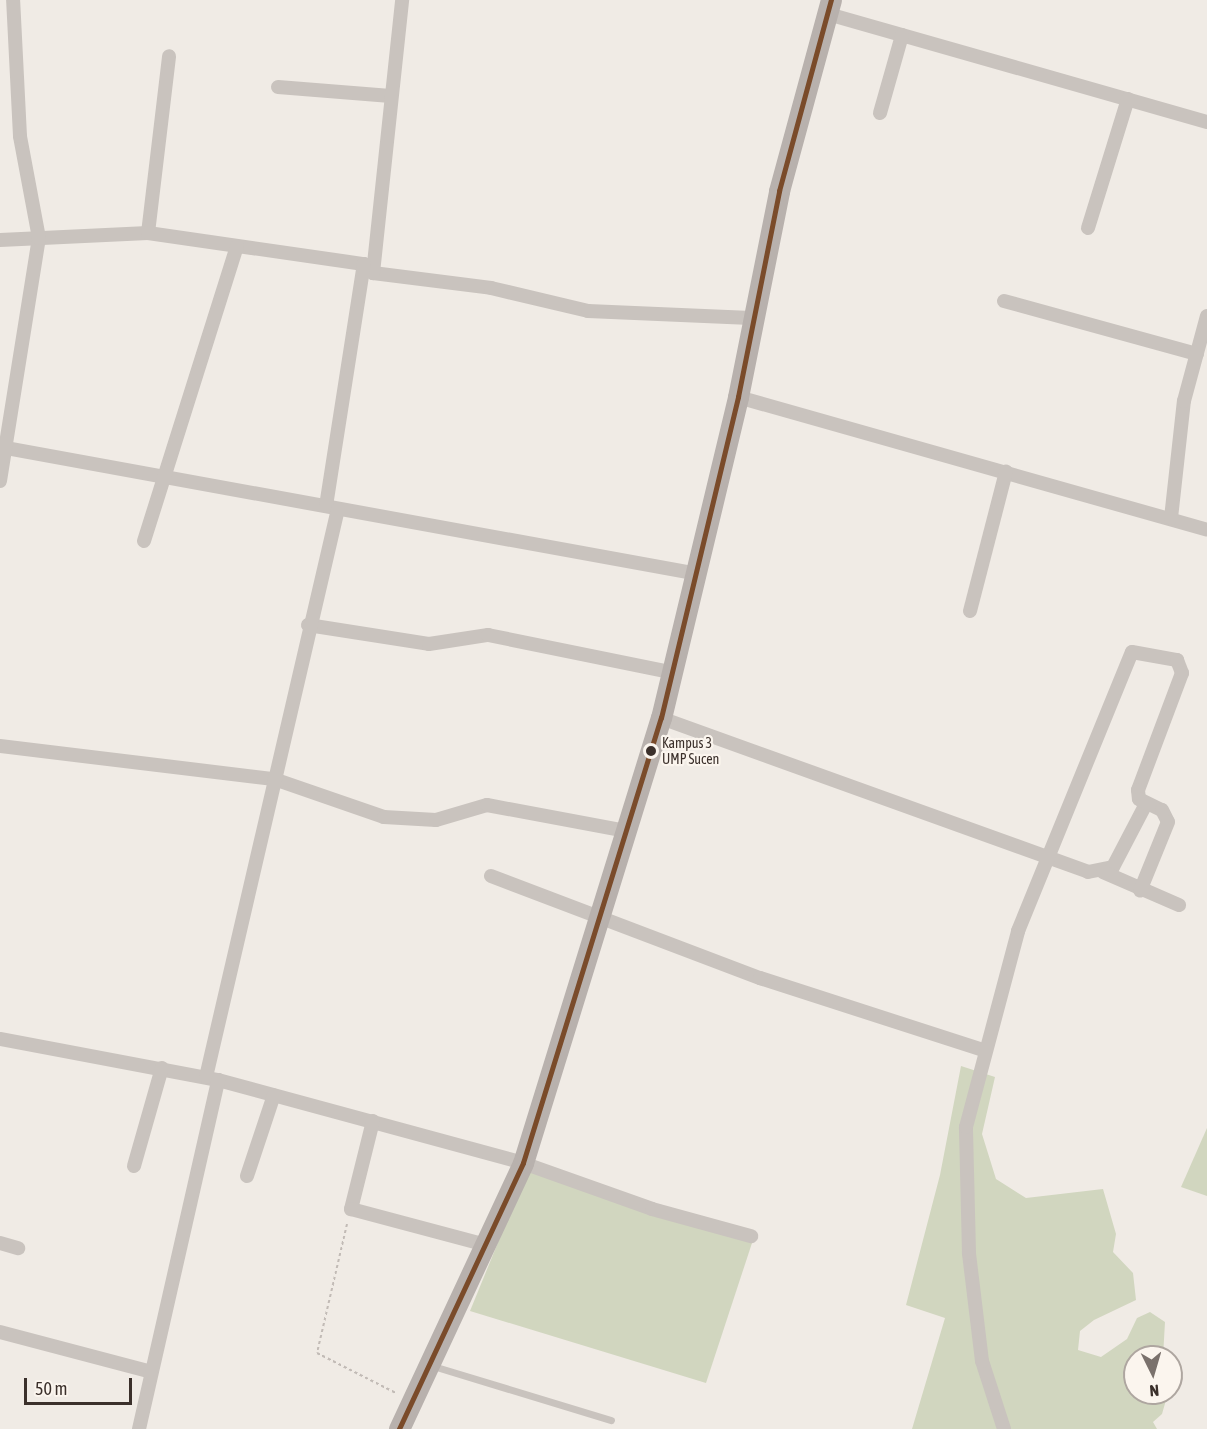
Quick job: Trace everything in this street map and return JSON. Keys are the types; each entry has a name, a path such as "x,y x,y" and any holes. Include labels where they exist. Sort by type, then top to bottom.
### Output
{"main road":[{"path":"399,1429 433,1366 483,1244 523,1162 661,718 698,574 738,397 751,318 829,7"}],"street":[{"path":"0,481 39,237 20,136 13,0"},
{"path":"139,1429 332,508 369,268 402,0"},
{"path":"829,7 902,35 1207,122"},
{"path":"880,113 902,35"},
{"path":"148,233 170,56"},
{"path":"278,87 391,96"},
{"path":"1088,228 1128,99"},
{"path":"0,240 148,233 491,288 588,311 751,318"},
{"path":"144,541 162,477 237,246"},
{"path":"1004,301 1197,354"},
{"path":"1171,518 1184,401 1207,316"},
{"path":"738,397 1207,530"},
{"path":"4,448 698,574"},
{"path":"970,611 1006,472"},
{"path":"308,625 429,644 489,635 674,673"},
{"path":"1004,1429 982,1361 969,1253 966,1127 983,1050 1018,931 1132,652 1182,665 1181,682 1138,790 1146,804 1162,810 1168,822 1140,891"},
{"path":"661,718 1047,859 1102,872 1140,891 1179,905"},
{"path":"0,746 274,779 384,817 436,820 487,805 626,831"},
{"path":"1102,872 1117,861 1146,804"},
{"path":"491,876 599,913 760,978 983,1050"},
{"path":"0,1039 212,1078 523,1162 652,1209 751,1236"},
{"path":"134,1166 162,1068"},
{"path":"247,1176 274,1095"},
{"path":"373,1121 351,1209 483,1244"},
{"path":"0,1243 18,1248"},
{"path":"0,1332 152,1372"}],"lane":[{"path":"433,1366 611,1420"}],"path":[{"path":"351,1209 317,1353 413,1401"}],"green space":[{"path":"961,1066 995,1077 982,1134 996,1179 1026,1198 1103,1189 1116,1234 1113,1252 1133,1273 1136,1300 1094,1320 1080,1331 1078,1350 1101,1357 1127,1339 1137,1318 1150,1312 1165,1322 1164,1345 1123,1345 1123,1405 1165,1405 1162,1414 1153,1422 1157,1429 912,1429 945,1318 906,1305 940,1175"},
{"path":"1207,1128 1207,1196 1181,1187"},
{"path":"528,1169 752,1243 706,1383 470,1311"}],"transit line":[{"path":"399,1429 523,1163 661,718 738,397 779,191 831,0"}],"place":[{"name":"Kampus 3 UMP Sucen","path":"651,751"}]}
